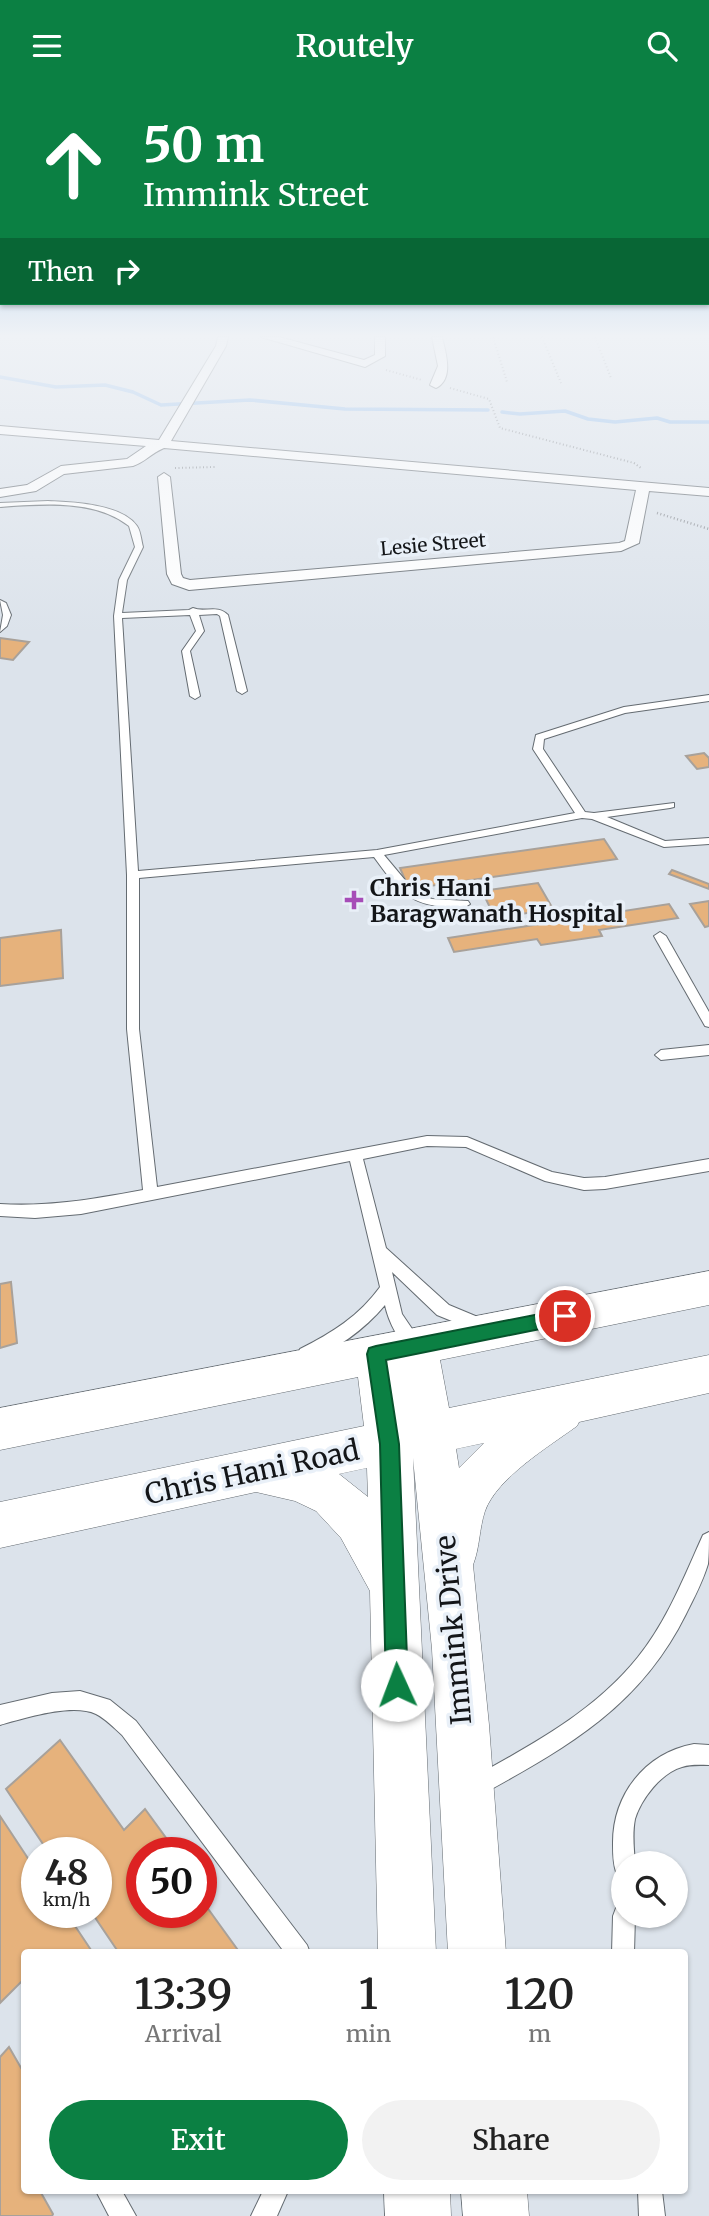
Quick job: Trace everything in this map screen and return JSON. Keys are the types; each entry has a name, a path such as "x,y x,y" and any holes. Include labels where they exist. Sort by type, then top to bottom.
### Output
{"main road":[{"path":"0,1429 258,1378 396,1339 494,1331 709,1287"},
{"path":"396,1339 411,1438 394,1587 407,1949"},
{"name":"Chris Hani Road","path":"0,1525 709,1374"},
{"path":"451,1577 463,1510 470,1494 502,1456 573,1403"},
{"name":"Immink Drive","path":"411,1438 451,1577 477,1949"},
{"path":"244,1472 308,1481 342,1502 355,1517 394,1587"},
{"path":"417,2194 418,2216"},
{"path":"494,2194 496,2216"}],"street":[{"path":"72,436 709,492"},
{"path":"0,493 31,488 67,468 138,460 143,452 163,444 168,436"},
{"name":"Lesie Street","path":"164,477 174,574 181,583 206,584 626,546 632,543 643,487"},
{"path":"673,490 695,504"}],"lane":[{"path":"0,506 70,505 107,512 130,523 136,531 139,547 125,570 119,594 118,616 133,875 134,1030 151,1196"},
{"path":"0,601 7,610 8,618 0,629"},
{"path":"118,616 193,610 219,611 224,615 242,691"},
{"path":"193,610 199,635 186,651 195,695"},
{"path":"709,698 624,710 539,737 538,749 588,816 664,844 709,841"},
{"path":"133,875 377,853 588,816 670,805"},
{"path":"377,853 406,891 421,901 464,904"},
{"path":"660,936 709,1023"},
{"path":"661,1055 709,1050"},
{"path":"0,1210 60,1210 151,1196 355,1154 452,1139 490,1150 550,1177 584,1184 605,1183 709,1165"},
{"path":"355,1154 390,1287 396,1339"},
{"path":"380,1252 443,1310 494,1331"},
{"path":"258,1378 341,1337 369,1313 390,1287"},
{"path":"467,1791 526,1759 623,1688 645,1664 661,1640 709,1541"},
{"path":"0,1715 29,1707 79,1701 102,1707 129,1728 296,1949"},
{"path":"624,1851 625,1821 641,1784 666,1762 701,1753 709,1755"},
{"path":"623,1949 624,1928"},
{"path":"110,2194 123,2216"},
{"path":"264,2216 275,2194"},
{"path":"649,2194 652,2216"}],"path":[{"path":"531,436 634,463 673,490"}],"building":[{"path":"0,638 29,642 13,660 0,658"},
{"path":"704,753 709,758 709,767 697,769 686,756"},
{"path":"604,839 617,859 409,889 400,868"},
{"path":"672,870 709,884 709,889 669,874"},
{"path":"538,883 553,909 495,918 482,891"},
{"path":"709,901 709,926 705,927 690,904"},
{"path":"669,904 678,918 599,930 602,936 541,945 537,939 454,952 448,938 547,923 544,917 569,913 572,919"},
{"path":"61,930 63,978 0,986 0,938"},
{"path":"11,1282 17,1343 0,1348 0,1284"},
{"path":"60,1740 124,1830 145,1809 165,1837 126,1837 126,1928 217,1928 217,1921 237,1949 116,1949 102,1928 112,1928 112,1837 38,1837 6,1789"},
{"path":"0,1816 21,1848 21,1928 76,1928 90,1949 21,1949 21,1982 0,2003"},
{"path":"9,2047 21,2068 21,2194 42,2194 52,2216 0,2216 0,2057"}],"place":[{"name":"Chris Hani Baragwanath Hospital","path":"354,900"}],"route":[{"path":"397,1685 389,1444 376,1354 565,1316"}]}
